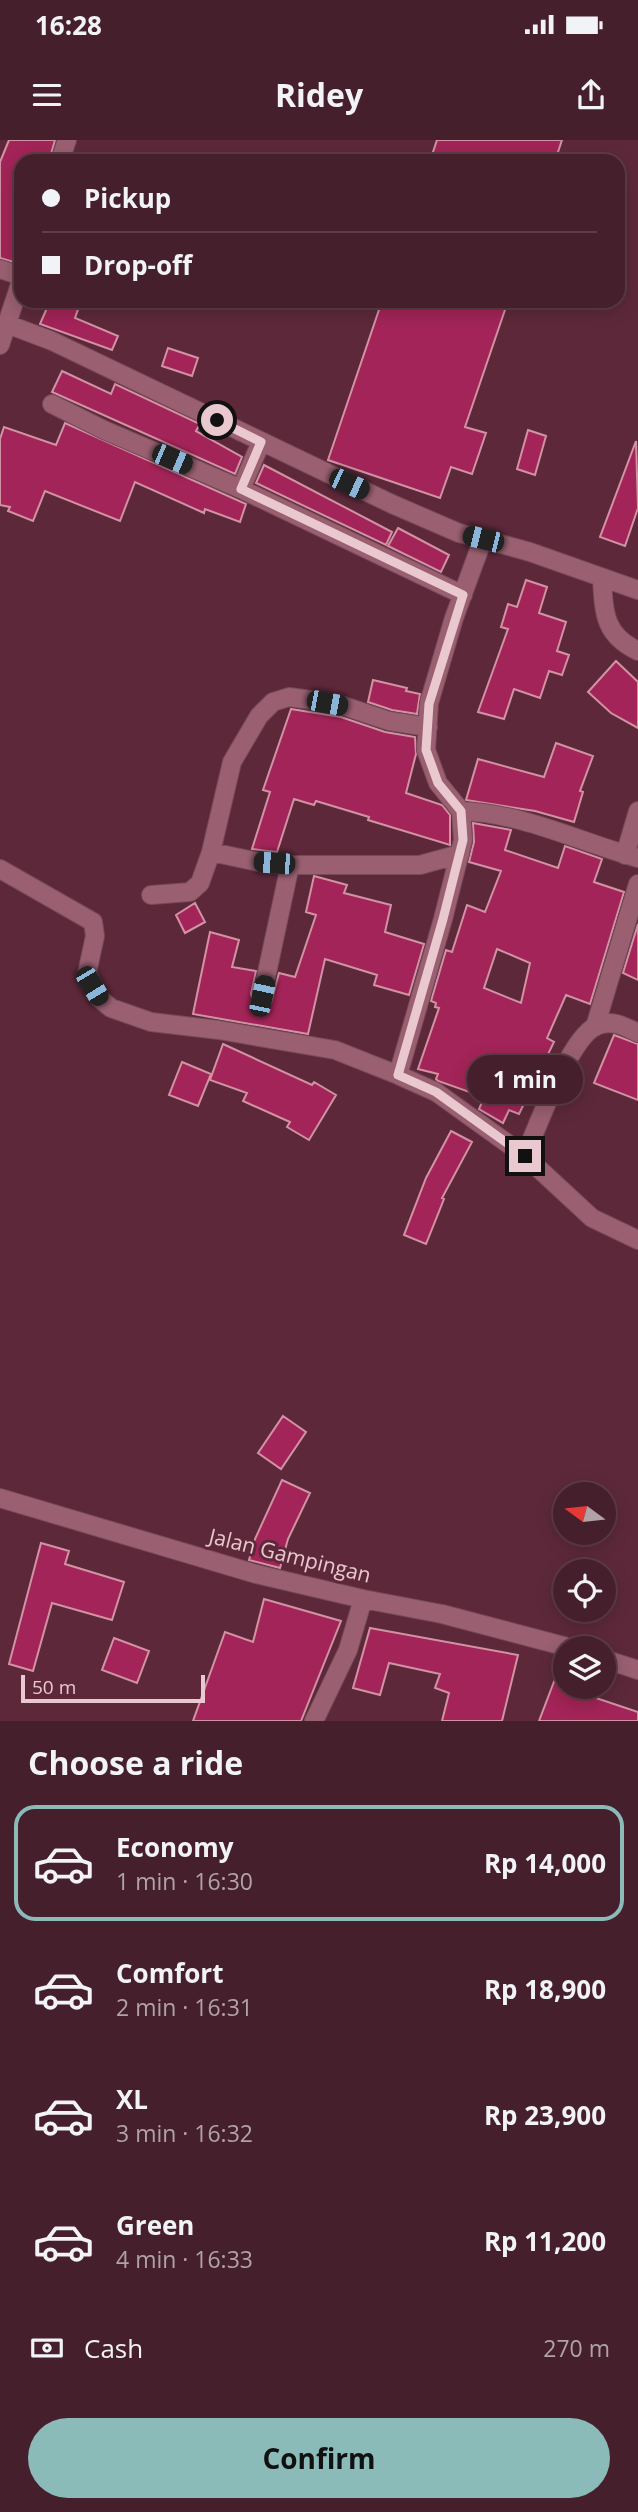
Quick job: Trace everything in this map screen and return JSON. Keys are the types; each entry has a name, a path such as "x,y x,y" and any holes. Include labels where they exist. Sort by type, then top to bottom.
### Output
{"street":[{"path":"0,345 14,302"},
{"path":"7,324 62,346 459,533 530,552 638,590"},
{"path":"51,404 241,489 463,595"},
{"path":"241,489 261,442"},
{"path":"398,1075 463,840 461,811 438,783 426,750 429,704 483,539"},
{"path":"602,579 604,611 610,630 638,651"},
{"path":"151,895 190,892 200,883 211,852 232,762 259,716 273,702 289,697 311,700 344,706 390,721 428,727"},
{"path":"461,811 486,812 551,828 632,856 638,811"},
{"path":"211,852 258,862 290,865 420,865 460,854"},
{"path":"262,996 290,865"},
{"path":"0,869 93,922 95,936 87,973 99,998 111,1008 151,1022 219,1030 335,1050 398,1075 436,1092 525,1156 592,1218 637,1238"},
{"path":"525,1156 573,1049 595,1027 638,884"},
{"path":"595,1027 617,1023 638,1033"},
{"name":"Jalan Gampingan","path":"0,1498 256,1574 442,1614 553,1643"},
{"path":"314,1721 348,1650 363,1599"},
{"path":"616,1663 638,1670"}],"building":[{"path":"9,140 55,140 51,154 14,154 14,262 0,258 0,162"},
{"path":"437,140 562,140 557,154 432,154"},
{"path":"47,308 79,308 75,318 118,336 112,350 40,324"},
{"path":"380,308 506,308 465,427 486,433 472,474 451,467 440,498 328,460"},
{"path":"168,348 198,358 192,376 162,366"},
{"path":"62,371 111,394 115,384 200,424 196,431 242,457 235,474 52,392"},
{"path":"65,423 246,504 240,522 205,509 204,513 135,482 120,521 45,491 33,521 8,511 10,507 0,505 0,439 4,427 56,445"},
{"path":"528,430 546,436 535,475 517,469"},
{"path":"636,441 638,508 625,546 600,537"},
{"path":"264,465 392,532 386,545 256,483"},
{"path":"398,528 449,555 441,572 388,546"},
{"path":"526,580 547,587 539,613 566,622 557,651 569,655 562,675 549,671 540,698 514,689 504,719 478,712 508,629 501,627 508,604 517,607"},
{"path":"616,661 638,682 638,728 611,713 588,692"},
{"path":"373,680 420,694 417,714 368,702"},
{"path":"291,709 341,717 385,732 415,737 416,754 406,793 442,805 450,815 450,845 316,801 314,805 294,799 277,852 252,849 270,792 263,790"},
{"path":"556,743 593,756 580,791 583,792 574,822 535,811 466,800 478,759 544,777"},
{"path":"473,823 511,830 505,850 558,868 565,846 602,859 594,882 624,892 590,1004 566,995 547,1038 554,1042 519,1114 509,1110 503,1123 479,1109 484,1097 438,1081 438,1074 418,1069 439,1008 431,1001 446,950 452,952 467,905 485,912 501,871 469,862 474,842","holes":["497,949 530,963 521,1003 484,988"]},
{"path":"314,876 347,885 344,893 391,905 385,932 424,944 409,995 374,985 377,975 325,959 308,1034 193,1014 210,932 239,940 232,967 256,971 251,994 255,1005 265,1007 271,1003 279,973 295,977 316,915 306,912"},
{"path":"195,903 205,922 185,933 176,915"},
{"path":"638,924 638,980 623,973"},
{"path":"614,1035 638,1044 638,1100 594,1083"},
{"path":"223,1044 312,1085 314,1082 336,1095 309,1140 287,1127 290,1122 243,1101 247,1093 210,1080"},
{"path":"182,1062 211,1074 198,1106 169,1095"},
{"path":"451,1131 472,1142 442,1198 444,1199 426,1244 404,1235 426,1178"},
{"path":"283,1416 306,1432 281,1469 258,1453"},
{"path":"282,1480 310,1493 288,1539 280,1568 249,1560 255,1539"},
{"path":"41,1543 69,1551 65,1564 124,1582 112,1620 52,1603 33,1671 9,1664"},
{"path":"264,1599 341,1621 301,1721 193,1721 225,1632 253,1642"},
{"path":"370,1628 518,1655 502,1721 442,1721 449,1693 435,1688 440,1674 389,1663 380,1695 353,1688"},
{"path":"114,1638 149,1651 137,1683 102,1670"},
{"path":"553,1684 553,1699 599,1699 638,1712 638,1721 539,1721"}],"route":[{"path":"217,420 261,442 241,489 463,595 429,704 426,750 438,783 461,811 463,840 398,1075 436,1092 525,1156"}]}
